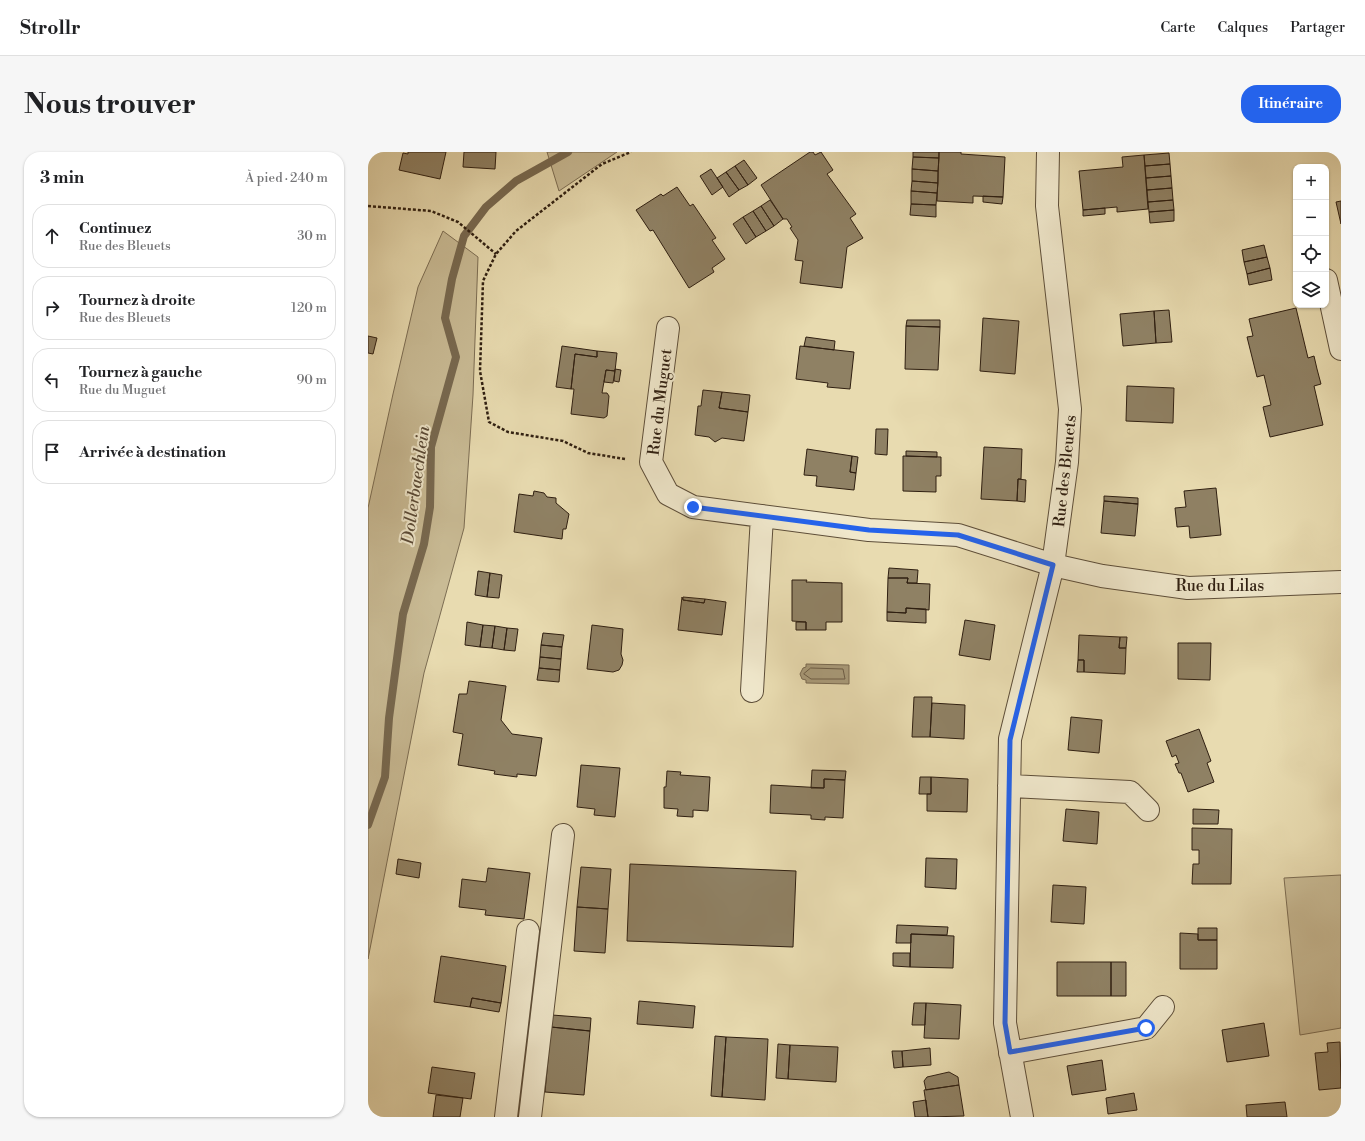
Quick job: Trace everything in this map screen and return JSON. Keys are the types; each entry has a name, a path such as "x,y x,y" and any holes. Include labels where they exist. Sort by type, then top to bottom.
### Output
{"street":[{"name":"Rue des Bleuets","path":"1022,1117 1005,1023 1010,740 1053,565 1067,462 1070,409 1047,206 1048,152"},
{"path":"1329,294 1341,349"},
{"name":"Rue du Muguet","path":"668,328 651,462 668,494 693,507 869,530 958,535 1053,565"},
{"path":"752,690 762,516"},
{"name":"Rue du Lilas","path":"1053,565 1102,576 1188,588 1341,582"},
{"path":"1009,786 1130,792 1148,810"},
{"path":"530,1117 563,834"},
{"path":"506,1117 528,931"},
{"path":"1010,1052 1146,1028 1163,1007"}],"path":[{"path":"631,152 602,164 516,231 496,254 483,281 480,371 489,422 508,432 563,441 588,453 651,462"},
{"path":"368,206 431,210 458,222 496,254"}],"shaded area":[{"path":"547,152 617,152 559,191"},
{"path":"443,231 478,257 473,395 464,528 424,673 368,959 368,508 418,287"},
{"path":"1341,875 1341,1028 1300,1035 1284,878"}],"water":[{"path":"806,664 849,665 849,684 806,683 806,680 802,679 800,674 803,668 806,667"}],"building":[{"path":"408,152 446,152 440,179 399,170 403,153 408,154"},
{"path":"464,152 496,152 495,169 463,167"},
{"path":"810,152 813,152 815,155 821,152 833,170 827,174 856,214 850,218 863,238 847,247 842,288 800,283 803,261 795,260 798,240 790,228 792,227 787,219 783,219 761,185"},
{"path":"913,152 939,152 939,158 913,157"},
{"path":"939,152 961,152 961,154 1005,157 1003,197 973,196 973,203 937,201"},
{"path":"1169,153 1170,164 1145,166 1144,155"},
{"path":"1144,155 1148,209 1117,212 1117,207 1083,210 1079,171 1123,167 1122,157"},
{"path":"913,157 939,158 938,171 912,169"},
{"path":"744,160 757,178 748,185 735,166"},
{"path":"1170,164 1171,176 1146,178 1145,166"},
{"path":"735,166 748,185 739,190 726,172"},
{"path":"711,169 723,187 712,195 700,176"},
{"path":"912,169 938,171 938,183 912,181"},
{"path":"726,172 739,190 729,197 717,178"},
{"path":"1171,176 1172,188 1147,190 1146,178"},
{"path":"912,181 938,183 937,193 911,191"},
{"path":"677,187 690,206 693,204 716,238 712,240 725,259 712,268 714,272 689,288 653,230 650,231 636,210 661,194 663,196"},
{"path":"1172,188 1173,200 1148,202 1147,190"},
{"path":"911,191 937,193 936,205 911,204"},
{"path":"983,196 1003,197 1002,204 983,202"},
{"path":"770,200 783,219 774,226 761,206"},
{"path":"1173,200 1174,210 1149,212 1148,202"},
{"path":"1341,201 1341,224 1336,202"},
{"path":"911,204 936,205 936,217 910,215"},
{"path":"761,206 774,226 766,231 753,211"},
{"path":"1105,208 1105,214 1083,216 1083,210"},
{"path":"1174,210 1174,221 1150,223 1149,212"},
{"path":"753,211 766,231 756,237 743,217"},
{"path":"743,217 756,237 746,244 733,224"},
{"path":"1264,245 1267,257 1244,262 1242,250"},
{"path":"1267,257 1270,268 1247,274 1244,262"},
{"path":"1270,268 1272,280 1249,285 1247,274"},
{"path":"1296,308 1308,358 1314,356 1321,384 1314,386 1323,425 1270,437 1263,407 1271,405 1264,375 1257,377 1247,337 1253,336 1249,319"},
{"path":"1169,310 1172,342 1156,343 1154,311"},
{"path":"1154,311 1156,343 1123,346 1120,314"},
{"path":"983,318 1019,321 1015,374 980,371"},
{"path":"907,320 940,320 940,327 906,326"},
{"path":"906,326 940,327 938,370 905,369"},
{"path":"368,336 377,338 373,354 368,353"},
{"path":"806,337 835,341 834,350 804,346"},
{"path":"562,346 597,351 597,357 575,354 571,389 556,387"},
{"path":"800,346 854,352 850,389 827,387 828,383 796,379"},
{"path":"597,351 617,353 615,371 606,370 602,393 607,393 609,396 607,416 604,418 571,414 574,389 571,389 575,354 597,357"},
{"path":"615,369 621,370 619,382 614,381"},
{"path":"606,370 615,371 613,383 604,382"},
{"path":"1127,386 1174,388 1173,423 1126,421"},
{"path":"703,390 722,392 719,408 748,412 744,441 722,438 715,442 709,437 695,435 698,406 701,406"},
{"path":"722,392 750,395 748,412 719,408"},
{"path":"876,429 888,429 887,455 875,454"},
{"path":"984,447 1022,449 1021,479 1018,479 1017,501 981,499"},
{"path":"807,449 852,456 850,472 856,473 854,490 816,486 817,476 804,475"},
{"path":"906,451 937,452 937,457 906,456"},
{"path":"852,456 858,457 856,473 850,472"},
{"path":"903,456 941,457 941,476 936,476 936,492 903,491"},
{"path":"1018,479 1026,480 1025,502 1017,501"},
{"path":"1216,488 1221,535 1190,538 1189,526 1177,527 1175,508 1186,507 1184,491"},
{"path":"534,491 544,493 547,497 556,498 556,503 569,514 566,529 563,529 562,539 514,532 519,494 533,496"},
{"path":"1104,496 1138,498 1138,504 1104,501"},
{"path":"1104,501 1138,504 1135,536 1101,533"},
{"path":"889,568 918,570 917,583 907,583 908,578 888,578"},
{"path":"478,571 490,573 487,597 475,595"},
{"path":"490,573 502,575 499,598 487,597"},
{"path":"888,578 908,578 907,583 930,584 929,610 906,608 906,613 887,612"},
{"path":"792,580 842,583 842,622 826,622 826,630 806,630 806,622 792,621"},
{"path":"682,597 683,600 704,603 705,599 726,602 722,635 678,630"},
{"path":"683,597 705,599 704,603 683,600"},
{"path":"906,608 926,609 926,623 887,621 887,612 906,613"},
{"path":"965,620 995,625 990,660 959,655"},
{"path":"467,622 483,625 480,647 465,645"},
{"path":"796,622 806,622 806,630 796,630"},
{"path":"483,625 495,626 492,648 480,647"},
{"path":"592,625 623,629 621,654 623,660 619,670 613,672 587,669"},
{"path":"495,626 507,628 504,650 492,648"},
{"path":"507,628 518,629 515,651 504,650"},
{"path":"543,633 564,635 562,647 541,645"},
{"path":"1079,635 1120,637 1119,648 1126,648 1125,674 1084,672 1084,660 1078,660"},
{"path":"1120,637 1127,637 1126,648 1119,648"},
{"path":"1178,643 1211,643 1210,680 1178,679"},
{"path":"541,645 562,647 561,659 540,657"},
{"path":"540,657 561,659 560,670 539,668"},
{"path":"1078,660 1084,660 1084,672 1077,672"},
{"path":"539,668 560,670 559,682 537,680"},
{"path":"469,681 506,686 501,720 512,734 542,738 536,776 517,774 517,777 494,774 495,771 458,765 463,734 453,732 459,694 467,694"},
{"path":"914,697 932,697 930,737 912,737"},
{"path":"932,703 965,705 964,739 930,737"},
{"path":"1071,717 1102,720 1099,753 1068,750"},
{"path":"1199,729 1211,761 1207,763 1214,782 1188,792 1181,773 1179,773 1175,764 1179,763 1176,755 1172,757 1166,741"},
{"path":"581,765 620,768 615,817 594,815 595,809 577,807"},
{"path":"812,770 846,771 845,780 824,779 824,788 811,788"},
{"path":"667,771 681,772 680,775 710,777 708,811 693,810 693,817 677,816 678,809 664,808 664,787 666,787"},
{"path":"920,777 931,777 931,794 919,794"},
{"path":"931,777 968,779 967,812 927,811 927,794 931,794"},
{"path":"824,779 845,780 843,818 825,817 825,820 811,819 811,815 770,813 771,785 824,788"},
{"path":"1066,809 1099,812 1097,844 1063,841"},
{"path":"1193,809 1219,810 1218,824 1193,824"},
{"path":"1192,828 1232,829 1231,884 1192,884 1193,864 1199,864 1199,850 1192,850"},
{"path":"926,858 957,859 956,889 925,887"},
{"path":"398,859 421,863 419,878 396,874"},
{"path":"630,864 796,871 793,947 627,941"},
{"path":"581,867 611,869 608,909 577,907"},
{"path":"488,868 530,873 524,919 485,915 486,910 459,907 462,879 486,882"},
{"path":"1053,885 1086,887 1084,924 1051,922"},
{"path":"577,907 608,909 605,953 574,951"},
{"path":"897,925 948,927 947,935 911,934 911,943 896,943"},
{"path":"1198,928 1217,928 1217,940 1198,940"},
{"path":"1180,933 1198,934 1198,940 1217,940 1217,969 1180,969"},
{"path":"911,934 954,936 953,968 910,967"},
{"path":"893,953 910,953 910,967 893,966"},
{"path":"441,956 506,966 501,1003 472,998 470,1007 434,1002"},
{"path":"1057,962 1111,962 1111,996 1057,996"},
{"path":"1111,962 1126,962 1126,996 1111,996"},
{"path":"472,998 501,1003 499,1012 470,1007"},
{"path":"639,1001 695,1006 693,1028 637,1024"},
{"path":"914,1003 926,1003 925,1025 912,1025"},
{"path":"926,1003 961,1005 959,1039 924,1038"},
{"path":"552,1015 591,1018 590,1031 551,1027"},
{"path":"1264,1023 1269,1056 1227,1062 1222,1030"},
{"path":"551,1027 590,1031 584,1095 545,1092"},
{"path":"715,1036 726,1037 722,1097 711,1096"},
{"path":"726,1037 768,1039 765,1100 722,1097"},
{"path":"1340,1042 1341,1088 1319,1090 1315,1053 1328,1052 1327,1043"},
{"path":"778,1044 790,1045 788,1079 776,1078"},
{"path":"790,1045 838,1047 836,1082 788,1079"},
{"path":"930,1048 931,1065 903,1067 902,1051"},
{"path":"892,1051 902,1051 903,1067 894,1068"},
{"path":"1102,1060 1106,1090 1072,1095 1067,1066"},
{"path":"432,1067 475,1073 471,1099 428,1093"},
{"path":"949,1072 958,1077 959,1085 926,1090 924,1081 927,1077"},
{"path":"959,1085 964,1116 928,1117 924,1090"},
{"path":"1134,1093 1137,1110 1108,1114 1106,1098"},
{"path":"436,1095 463,1098 460,1117 433,1117"},
{"path":"926,1100 928,1117 915,1117 913,1102"},
{"path":"1285,1102 1287,1117 1247,1117 1246,1105"}],"waterway":[{"name":"Dollerbaechlein","path":"368,825 385,777 389,718 403,614 424,544 430,507 431,447 456,357 445,318 452,279 464,236 486,207 516,181 568,152"}],"route":[{"path":"693,507 869,530 958,535 1053,565 1010,740 1005,1023 1010,1052 1146,1028"}]}
